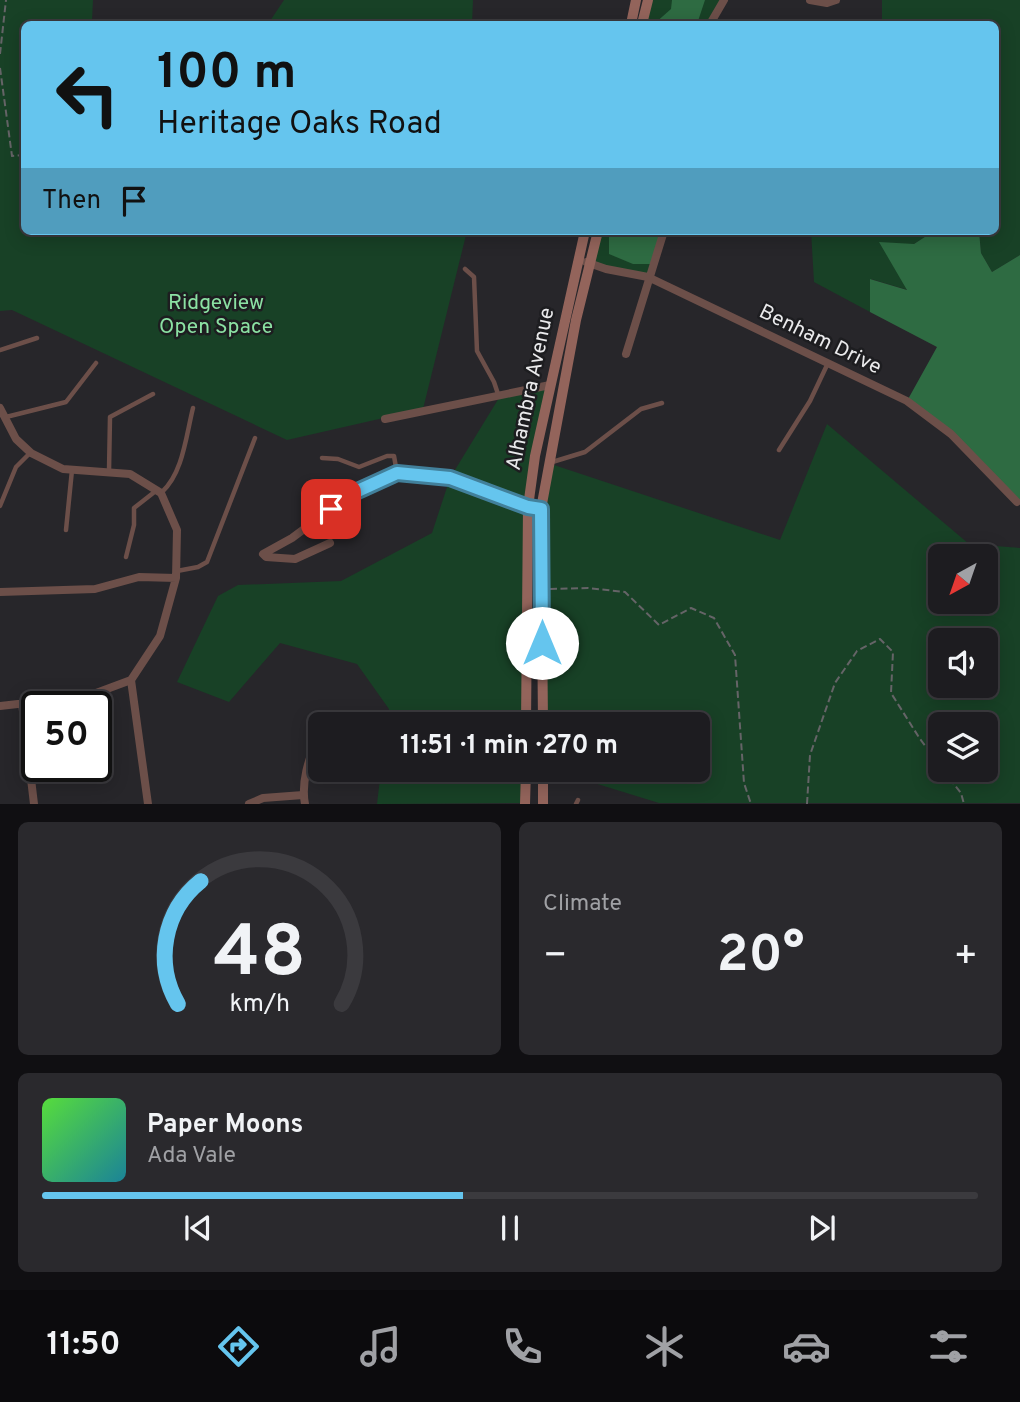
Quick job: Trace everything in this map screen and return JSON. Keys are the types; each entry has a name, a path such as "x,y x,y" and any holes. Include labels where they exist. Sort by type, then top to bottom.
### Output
{"main road":[{"path":"632,21 636,0"},
{"path":"643,21 648,0"},
{"name":"Alhambra Avenue","path":"526,712 528,507 535,456 584,235"},
{"name":"Alhambra Avenue","path":"542,712 541,509 576,320 597,235"},
{"path":"525,803 526,782"},
{"path":"543,782 543,803"}],"street":[{"path":"712,21 724,0"},
{"path":"810,0 827,3 836,0"},
{"path":"626,354 663,235"},
{"name":"Benham Drive","path":"578,262 591,262 606,269 648,277 906,401 951,434 1017,502"},
{"path":"385,419 550,385"},
{"path":"0,408 16,439 31,453 63,469 130,474 159,491 177,530 176,575 160,636 131,680 101,691"},
{"path":"330,543 295,559 266,557 263,554 292,538 351,494 397,473 450,478 528,507 541,509"},
{"path":"0,592 95,589 139,577 176,575"},
{"path":"131,680 148,803"},
{"path":"0,706 21,703"},
{"path":"249,803 263,799 304,799 308,769"},
{"path":"31,782 34,803"}],"lane":[{"path":"465,270 474,277 477,352 498,394"},
{"path":"0,350 37,338"},
{"path":"5,418 66,402 96,363"},
{"path":"779,450 810,401 828,363"},
{"path":"109,472 110,417 153,394"},
{"path":"548,463 585,452 641,409 662,403"},
{"path":"126,558 134,525 134,508 169,485 177,469 192,408"},
{"path":"176,575 207,562 255,438"},
{"path":"0,506 16,467 31,453"},
{"path":"322,458 338,459 359,467 394,456 397,473"},
{"path":"66,530 72,470"}],"path":[{"path":"0,54 6,0"},
{"path":"0,68 12,156 21,155"},
{"path":"542,589 625,592 659,625 691,608 714,618 735,655 744,783 751,803"},
{"path":"807,803 810,755 835,683 857,651 880,639 893,652 891,693 928,749"},
{"path":"952,782 961,793 964,803"}],"green space":[{"name":"Ridgeview Open Space","path":"0,0 93,0 92,21 21,21 21,235 466,235 423,409 287,440 12,310 0,311"},
{"path":"284,0 473,0 472,21 270,21"},
{"path":"648,0 724,0 712,21 643,21"},
{"path":"672,0 705,0 698,21 657,21 671,9"},
{"path":"882,0 1020,0 1020,255 992,272 981,253 979,235 999,235 999,21 882,21"},
{"path":"597,235 663,235 648,277 591,262"},
{"path":"609,235 663,235 653,264 633,264 609,254"},
{"path":"811,235 928,235 914,244 908,290 871,279 870,312 814,282"},
{"path":"928,235 979,235 981,253 992,272 1020,255 1020,502 951,434 907,401 937,347 870,312 870,279 907,290 879,242 914,244"},
{"path":"550,385 528,507 526,712 389,712 357,664 280,643 229,702 177,682 218,596 238,585 341,581 432,533 450,478 502,393"},
{"path":"827,424 969,544 928,544 928,614 998,614 998,546 1020,548 1020,803 659,803 591,782 710,782 710,712 543,712 541,509 548,463 780,540"},
{"path":"380,782 526,782 525,803 377,804"}],"route":[{"path":"331,509 351,494 397,473 450,478 528,507 541,509 542,643"}]}
